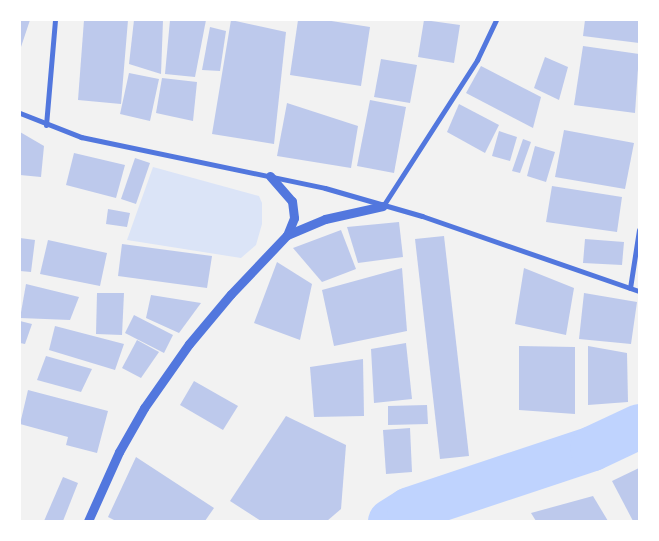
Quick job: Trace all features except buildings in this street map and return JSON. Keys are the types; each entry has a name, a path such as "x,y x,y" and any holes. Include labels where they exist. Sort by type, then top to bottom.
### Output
{"street":[{"path":"46,124 54,20"},
{"path":"287,235 325,219 383,206 478,60 496,20"},
{"path":"20,113 81,136 270,176 422,216 639,291"},
{"path":"88,521 118,452 159,386 211,316 287,235 294,218 292,201 270,176"},
{"path":"630,288 639,230"}],"shaded area":[{"path":"153,167 259,196 262,203 262,224 256,245 241,258 127,240"}],"waterway":[{"path":"390,521 409,509 592,448 639,426"}]}
